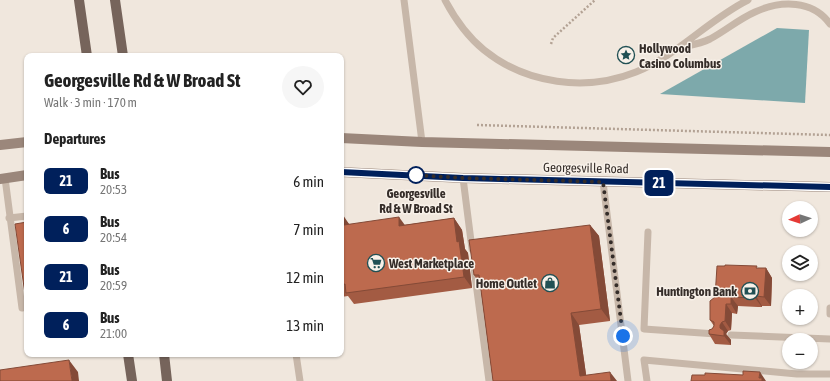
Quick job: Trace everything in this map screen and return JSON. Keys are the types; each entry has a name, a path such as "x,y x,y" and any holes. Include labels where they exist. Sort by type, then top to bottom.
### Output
{"main road":[{"path":"80,0 87,53"},
{"path":"115,0 123,53"},
{"name":"Georgesville Road","path":"344,138 422,142 830,152"},
{"path":"0,145 24,142"},
{"name":"Georgesville Road","path":"344,172 463,178 830,187"},
{"path":"2,179 24,175"},
{"path":"128,357 132,381"},
{"path":"164,357 167,381"}],"lane":[{"path":"404,0 422,142"},
{"path":"445,0 461,26 484,50 513,68 541,79 575,84 608,81 636,72 679,49 708,40 755,12 772,6 786,3 802,4 813,7 825,17 830,24"},
{"path":"679,49 722,14 748,0"},
{"path":"463,178 472,253"},
{"path":"2,179 22,308 24,308"},
{"path":"603,182 628,381"},
{"path":"9,218 24,216"},
{"path":"648,232 644,329 716,334"},
{"path":"473,261 489,381"},
{"path":"830,308 830,314"},
{"path":"731,335 830,339"},
{"path":"296,357 300,381"},
{"path":"647,381 644,360 797,374 830,374"}],"path":[{"path":"551,44 553,38 595,0"},
{"path":"476,125 830,135"}],"water":[{"path":"777,28 809,30 805,103 660,94"}],"building":[{"path":"399,217 399,226 454,218 464,277 346,293 344,225"},
{"path":"24,222 24,287 15,224"},
{"path":"590,225 601,309 571,313 580,376 610,372 611,381 493,381 479,275 474,275 469,240"},
{"path":"717,266 757,266 756,268 766,268 764,297 731,297 731,304 726,304 725,321 720,325 720,328 724,331 724,336 709,334 709,330 714,326 714,322 710,320 710,301 715,297"},
{"path":"69,360 72,381 0,381 0,370"},
{"path":"743,371 760,372 759,378 762,378 762,381 691,381 692,375 705,375 705,373 743,375"}],"bus line":[{"name":"21","path":"344,172 463,178 830,187"}],"place":[{"name":"Hollywood Casino Columbus","path":"626,55"},
{"name":"Georgesville Rd & W Broad St","path":"416,175"},
{"name":"West Marketplace","path":"376,263"},
{"name":"Home Outlet","path":"550,283"},
{"name":"Huntington Bank","path":"750,291"}],"route":[{"path":"416,175 414,175 603,182 623,336"}]}
